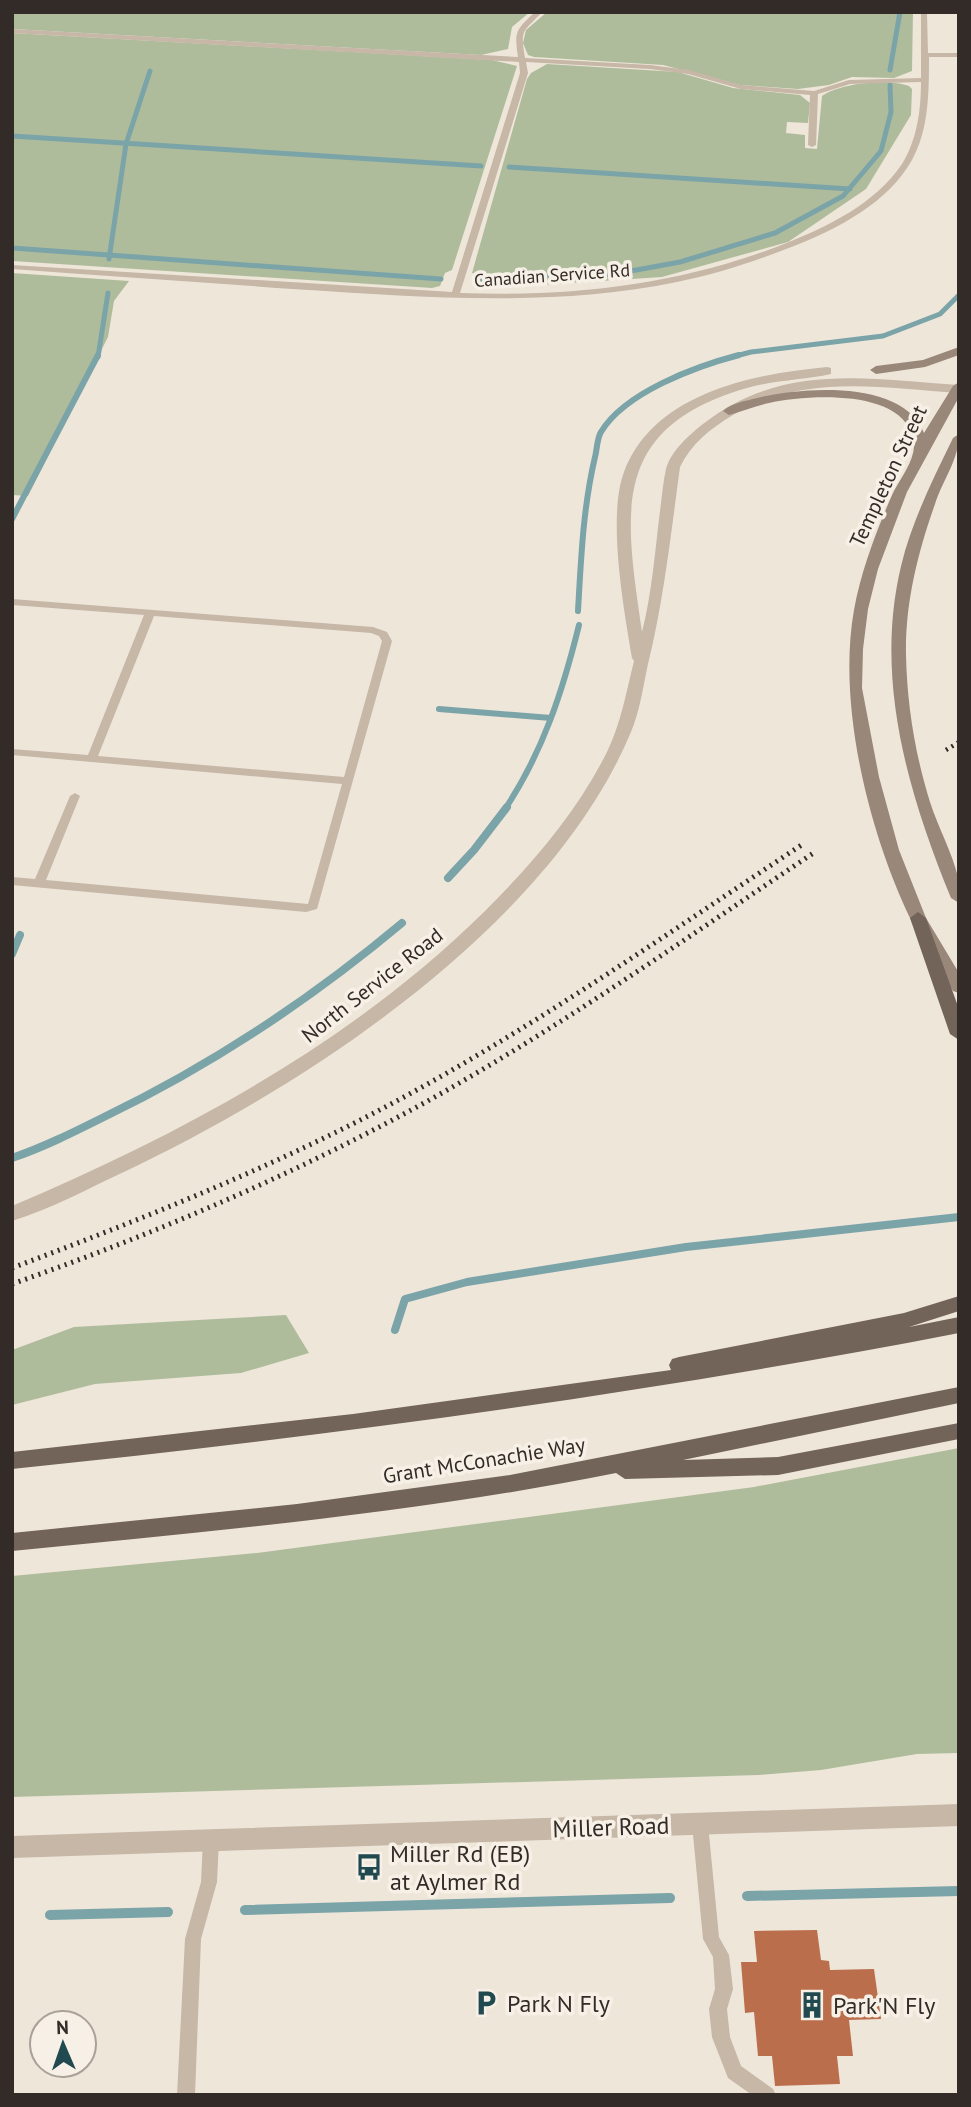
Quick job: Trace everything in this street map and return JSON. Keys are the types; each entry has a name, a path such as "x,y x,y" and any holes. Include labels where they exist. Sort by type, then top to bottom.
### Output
{"main road":[{"path":"918,918 959,1034"},
{"path":"561,1395 716,1355 904,1321 959,1303"},
{"path":"12,1461 278,1433 561,1395 803,1355 959,1325"},
{"name":"Grant McConachie Way","path":"12,1542 348,1505 580,1472 959,1395"},
{"path":"580,1472 778,1466 959,1431"}],"street":[{"path":"876,370 925,363 959,351"},
{"name":"North Service Road","path":"640,668 634,624 626,503 630,473 635,460 652,437 687,409 734,388 801,373 876,370 958,385"},
{"name":"North Service Road","path":"12,1214 136,1158 266,1090 360,1028 437,966 530,873 576,814 619,743 631,711 653,618 673,467 678,456 696,435 746,400 771,391 835,382 958,385"},
{"name":"Templeton Street","path":"958,385 884,528 871,566 858,632 855,688 881,817 918,918 959,987"},
{"path":"729,411 749,402 780,396 856,396 888,406 910,420 918,432 920,455"},
{"path":"959,438 929,502 914,549 900,620 899,671 900,708 919,796 935,844 959,898"},
{"name":"Miller Road","path":"12,1847 959,1815"}],"lane":[{"path":"455,296 524,74 519,44 521,29 539,12"},
{"name":"Canadian Service Rd","path":"12,267 455,296 535,296 638,286 725,268 803,240 863,206 899,173 920,134 924,12"},
{"path":"12,31 666,68 741,88 814,93 849,82 923,80"},
{"path":"924,55 959,55"},
{"path":"812,145 814,93"},
{"path":"12,602 373,630 383,634 387,641 313,906 306,908 12,881"},
{"path":"92,759 150,613"},
{"path":"12,752 348,781"},
{"path":"39,883 75,796"},
{"path":"700,1824 711,1939 721,1955 724,1989 718,2009 721,2038 734,2071 767,2095"},
{"path":"186,2095 193,1939 209,1882 211,1840"}],"green space":[{"path":"12,12 530,12 512,27 508,49 481,55 12,29"},
{"path":"547,12 913,12 912,71 894,78 852,77 829,85 798,89 740,85 663,65 528,55 523,43 526,30"},
{"path":"12,33 492,60 517,66 452,270 445,273 440,286 432,288 12,261"},
{"path":"547,64 678,72 733,88 800,95 810,103 808,123 787,122 786,133 805,135 805,148 817,149 822,96 840,88 878,82 909,86 912,89 911,115 866,189 788,242 662,277 476,289 473,286 477,274 472,273 527,79 531,73"},
{"path":"12,273 129,281 114,301 108,337 28,496 12,495"},
{"path":"286,1315 309,1353 241,1373 95,1384 12,1405 12,1350 74,1327"},
{"path":"959,1448 959,1753 917,1754 821,1770 759,1775 12,1797 12,1576 257,1553 754,1487"}],"building":[{"name":"Park'N Fly","path":"817,1930 821,1960 829,1961 830,1970 874,1969 881,2019 849,2020 853,2056 837,2056 840,2084 775,2086 772,2056 758,2056 754,2012 745,2013 741,1962 757,1962 754,1931"}],"waterway":[{"path":"890,70 900,12"},
{"path":"126,143 150,71"},
{"path":"849,189 881,151 891,112 890,85"},
{"path":"12,136 126,143"},
{"path":"110,255 126,143"},
{"path":"126,143 481,166"},
{"path":"509,167 849,189"},
{"path":"477,279 609,275 680,262 775,233 843,196 849,189"},
{"path":"12,248 110,255"},
{"path":"110,255 441,279"},
{"path":"98,357 108,293"},
{"path":"735,356 883,336 940,314 959,295"},
{"path":"12,519 98,355"},
{"path":"578,611 585,514 601,432 612,418 644,393 683,374 735,356"},
{"path":"551,718 579,625"},
{"path":"439,709 551,718"},
{"path":"505,809 530,765 551,718"},
{"path":"448,878 474,850 507,807"},
{"path":"12,1158 104,1117 183,1076 296,1005 402,923"},
{"path":"12,954 20,935"},
{"path":"395,1330 405,1299 467,1282 686,1247 959,1217"},
{"path":"747,1896 959,1891"},
{"path":"245,1910 670,1898"},
{"path":"50,1915 168,1912"}],"railway":[{"path":"946,750 959,742"},
{"path":"12,1268 194,1196 284,1157 428,1084 537,1019 803,844"},
{"path":"12,1284 120,1244 226,1200 331,1152 433,1098 626,979 815,852"}],"place":[{"name":"Miller Rd (EB) at Aylmer Rd","path":"369,1867"},
{"name":"Park N Fly","path":"486,2003"},
{"name":"Park'N Fly","path":"812,2005"}]}
